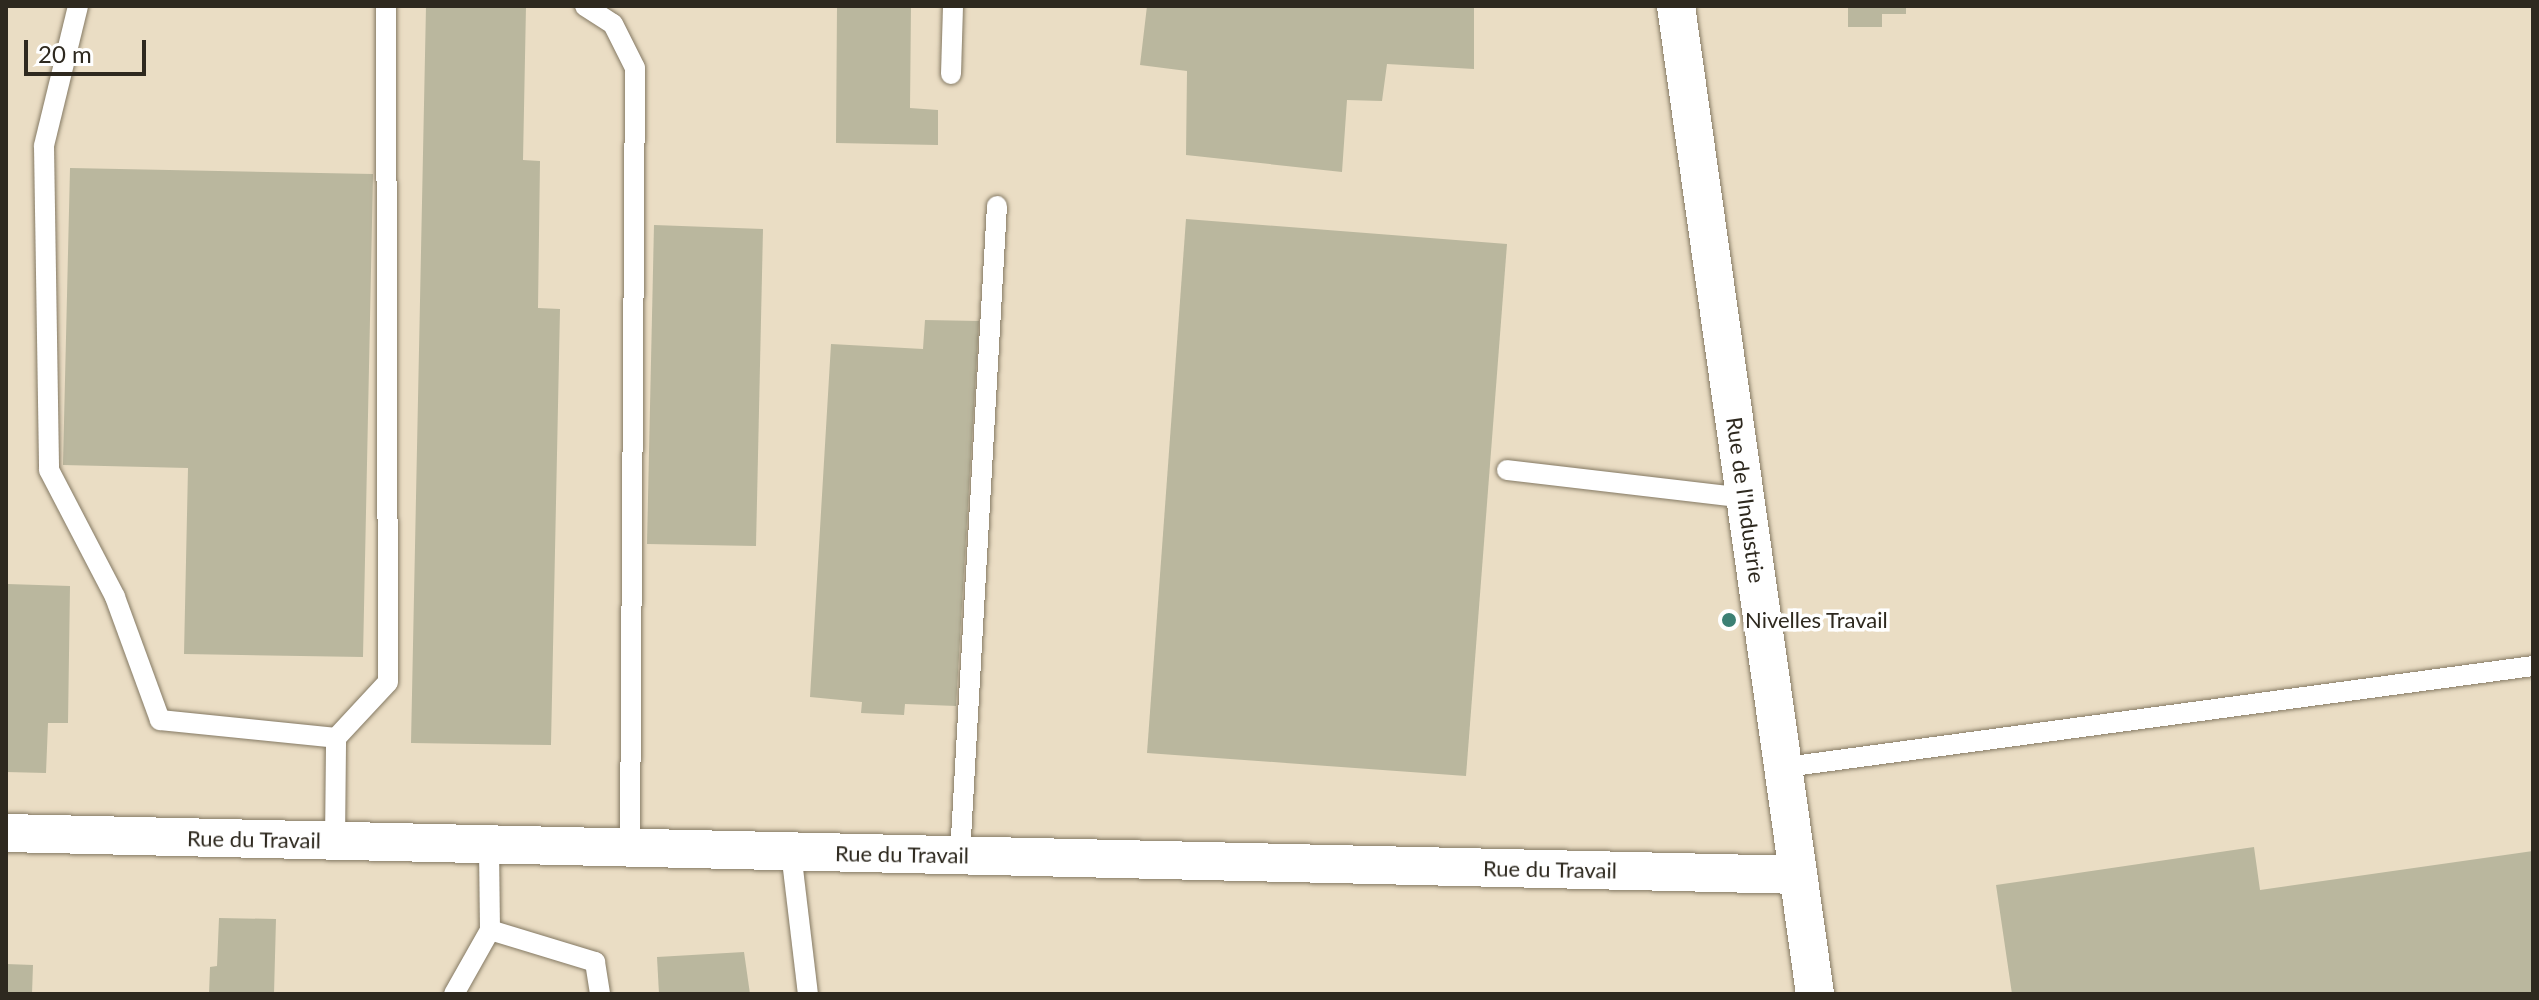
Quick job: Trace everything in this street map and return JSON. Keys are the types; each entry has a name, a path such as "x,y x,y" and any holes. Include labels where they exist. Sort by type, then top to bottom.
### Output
{"street":[{"name":"Rue de l'Industrie","path":"1676,6 1786,767 1815,994"},
{"name":"Rue du Travail","path":"6,833 1798,875"}],"lane":[{"path":"78,6 44,146 49,470 115,597 160,720 336,738"},
{"path":"335,841 336,738 388,682 386,6"},
{"path":"585,6 613,24 635,68 630,848"},
{"path":"951,74 953,6"},
{"path":"960,855 997,206"},
{"path":"1507,470 1745,498"},
{"path":"1786,767 2533,666"},
{"path":"454,994 490,930 489,844"},
{"path":"791,852 808,994"},
{"path":"490,930 595,962 600,994"}],"building":[{"path":"426,6 526,6 523,160 540,161 538,308 560,309 551,745 411,743"},
{"path":"837,6 911,6 910,108 938,110 938,145 836,143"},
{"path":"1147,6 1474,6 1474,69 1387,64 1382,101 1347,100 1342,172 1186,155 1187,71 1140,65"},
{"path":"1848,6 1906,6 1906,14 1882,14 1882,27 1848,27"},
{"path":"70,168 373,174 363,657 184,654 188,468 63,465"},
{"path":"1186,219 1507,244 1466,776 1147,753"},
{"path":"654,225 763,229 756,546 647,544"},
{"path":"925,320 979,321 956,706 905,704 904,715 861,713 862,702 810,697 831,344 923,349"},
{"path":"7,584 70,586 68,723 48,723 46,773 6,772"},
{"path":"2254,847 2260,890 2533,851 2533,994 2012,994 1996,885"},
{"path":"219,918 276,919 274,994 209,994 210,967 217,966"},
{"path":"744,952 750,994 659,994 657,957"},
{"path":"6,964 33,965 32,994 6,994"}],"place":[{"name":"Nivelles Travail","path":"1729,620"}]}
